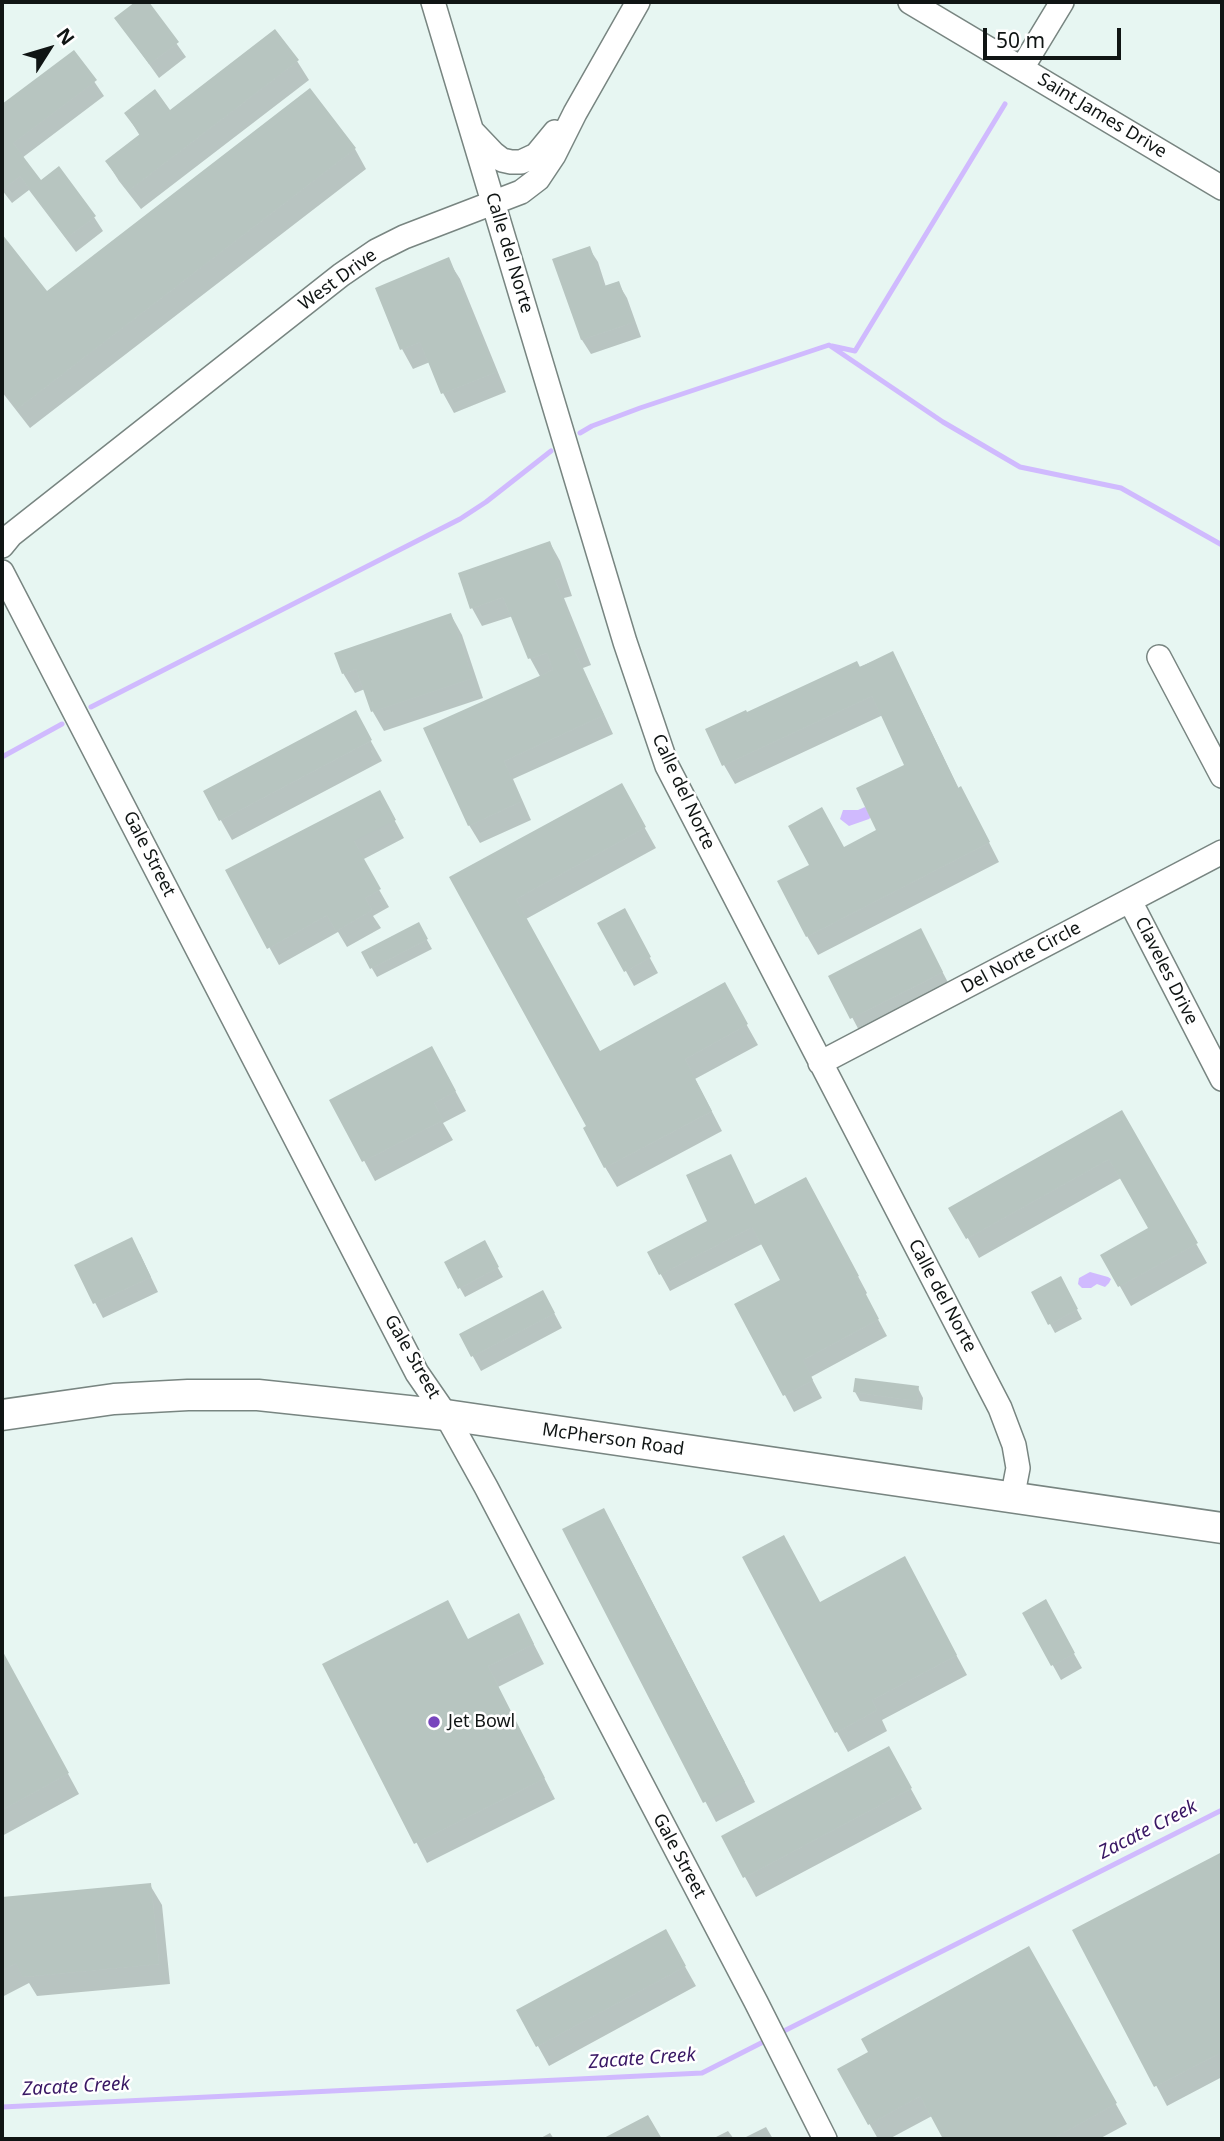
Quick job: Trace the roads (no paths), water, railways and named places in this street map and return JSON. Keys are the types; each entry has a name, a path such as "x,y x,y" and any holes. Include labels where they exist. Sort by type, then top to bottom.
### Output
{"main road":[{"name":"McPherson Road","path":"2,1415 114,1399 232,1395 283,1398 446,1415 1222,1528"}],"street":[{"name":"Calle del Norte","path":"433,2 625,642 667,766 1000,1408 1014,1445 1018,1468 1012,1499"},
{"name":"West Drive","path":"2,546 11,535 341,275 376,251 404,237 521,191 538,179 554,155 638,2"},
{"name":"Saint James Drive","path":"910,2 1222,188"},
{"path":"1022,68 1062,2"},
{"path":"469,127 492,153 502,160 521,162 536,155 558,128 575,113"},
{"name":"Gale Street","path":"2,572 417,1373 446,1415 825,2139"},
{"path":"1160,657 1222,776"},
{"name":"Del Norte Circle","path":"820,1063 1222,852"},
{"name":"Claveles Drive","path":"1130,901 1222,1079"}],"waterway":[{"path":"832,346 855,351 1005,104"},
{"path":"580,433 640,408 829,345 943,422 1020,467 1121,488 1222,545"},
{"path":"91,707 460,519 551,451"},
{"path":"2,757 62,724"},
{"name":"Zacate Creek","path":"778,2034 1222,1810"},
{"name":"Zacate Creek","path":"2,2107 702,2073 769,2039"}],"place":[{"name":"Jet Bowl","path":"434,1722"}]}
